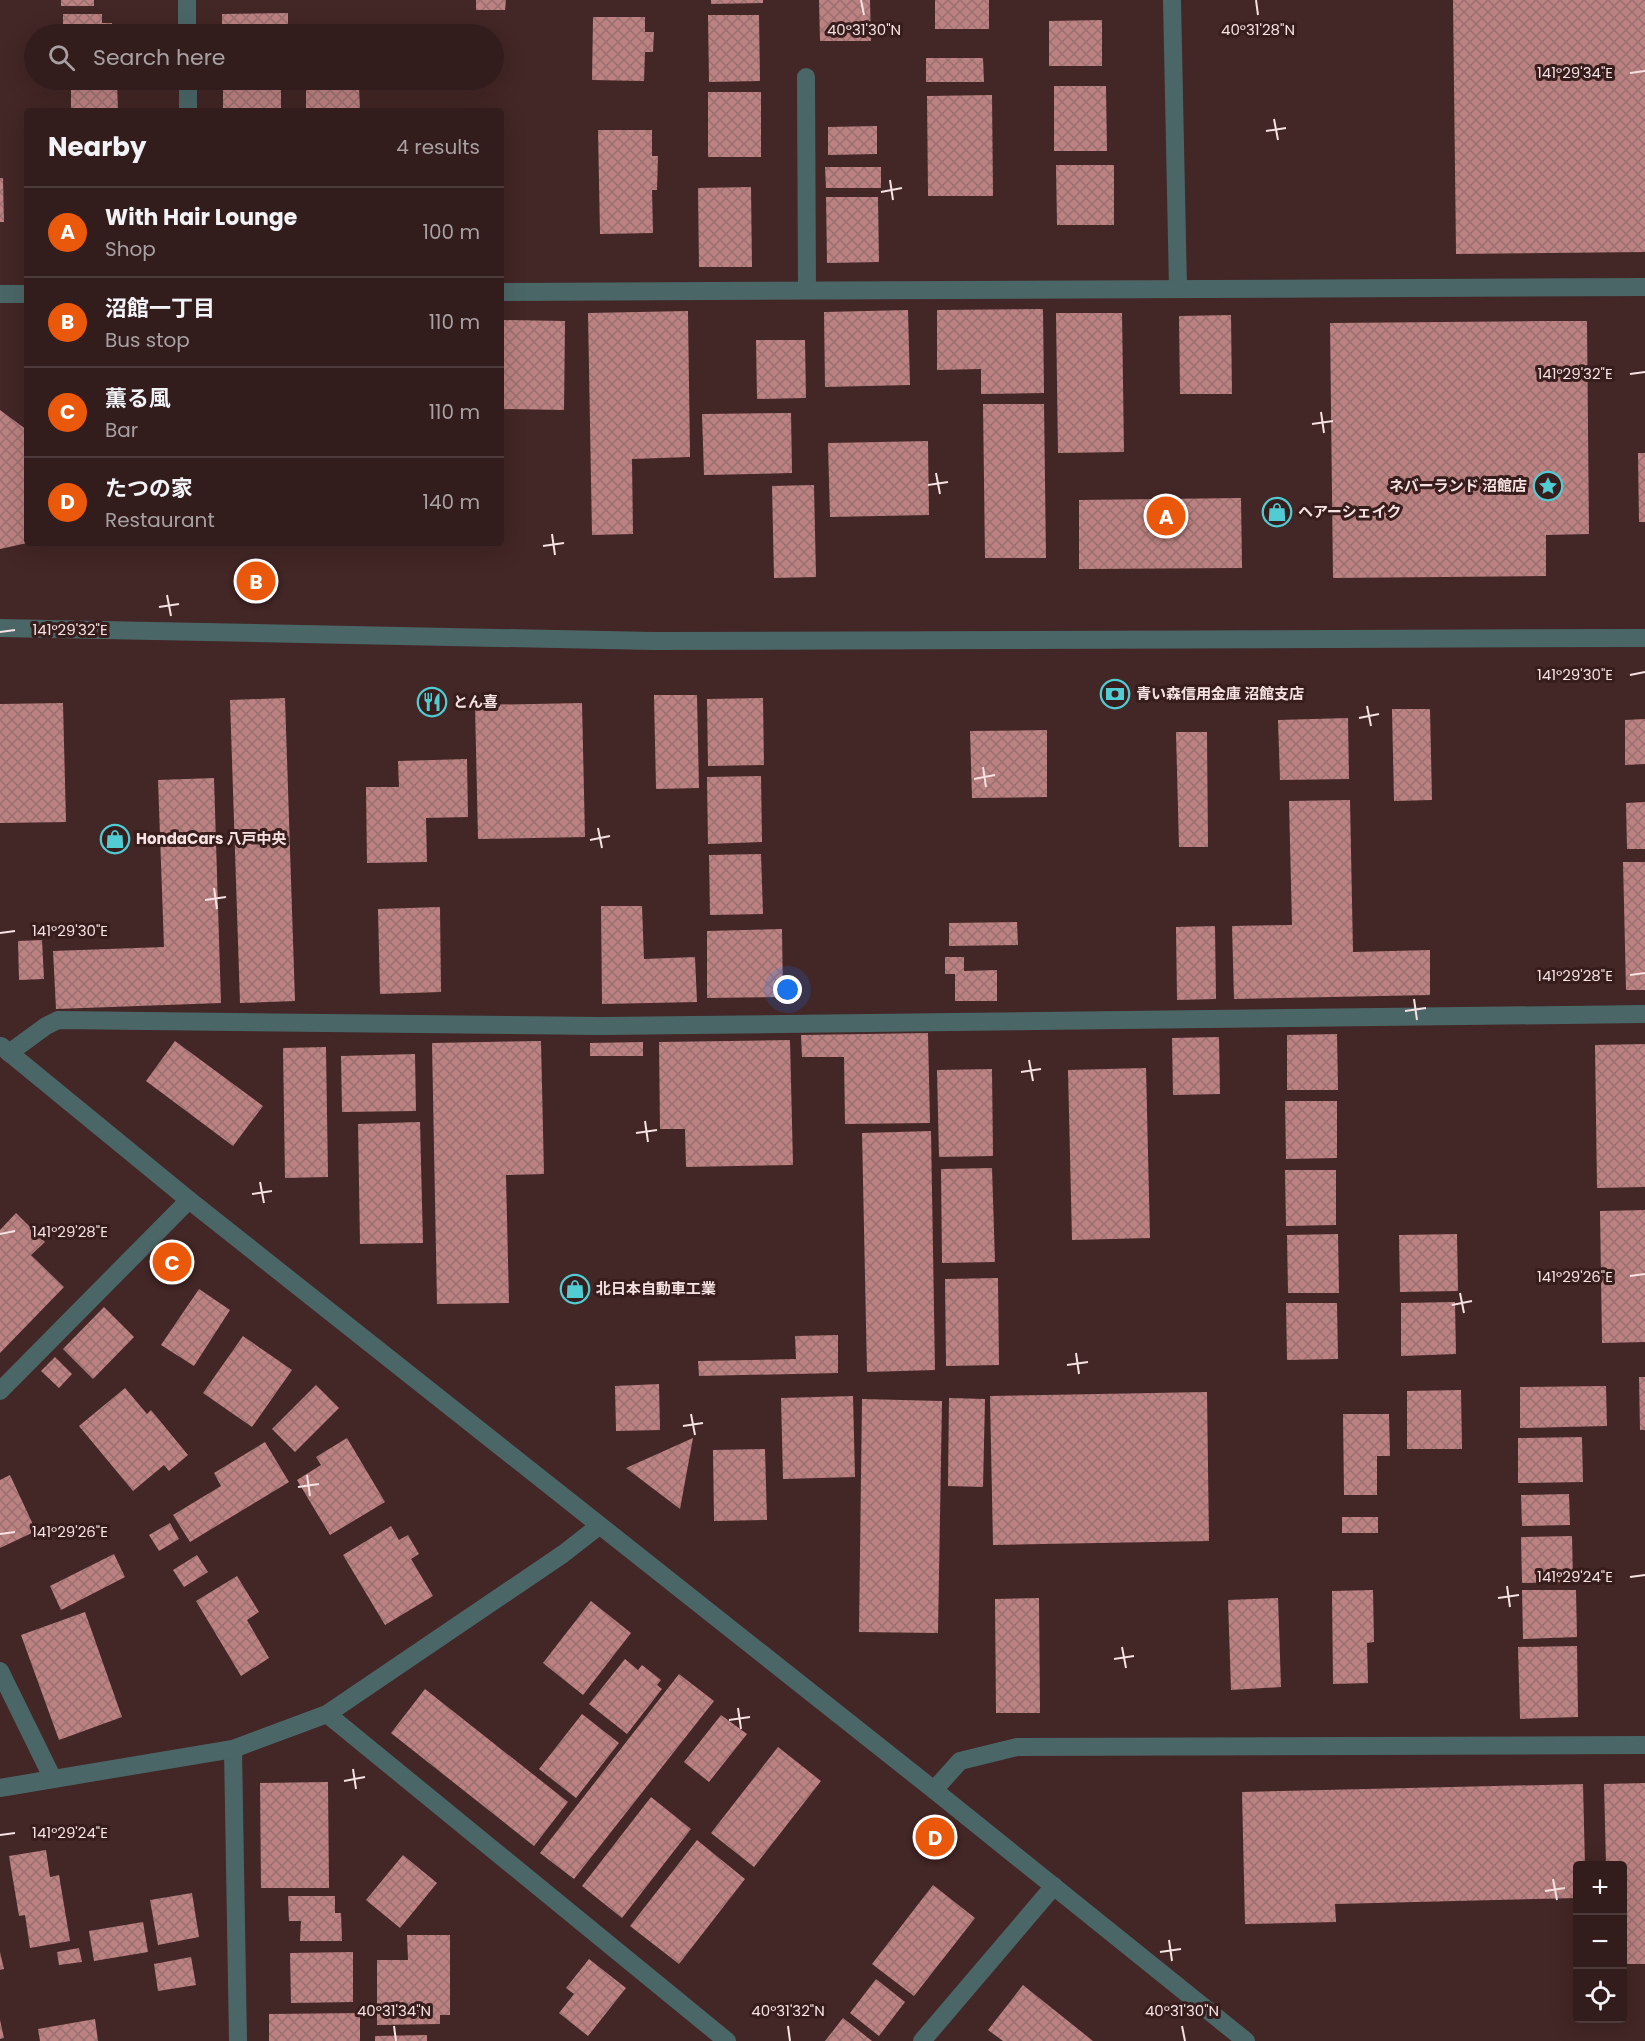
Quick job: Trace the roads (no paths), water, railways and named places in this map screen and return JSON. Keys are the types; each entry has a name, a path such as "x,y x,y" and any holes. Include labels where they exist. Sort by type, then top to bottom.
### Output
{"street":[{"path":"187,0 187,24"},
{"path":"1172,0 1178,289"},
{"path":"806,77 807,290"},
{"path":"188,90 188,108"},
{"path":"504,292 1645,287"},
{"path":"0,294 24,294"},
{"path":"0,628 654,641 1645,638"},
{"path":"1246,2041 934,1790 189,1200 5,1049 58,1020 601,1026 1645,1014"},
{"path":"0,1391 189,1200"},
{"path":"0,1788 233,1749 327,1714 563,1554 599,1526"},
{"path":"0,1671 53,1779"},
{"path":"327,1714 727,2041"},
{"path":"934,1790 960,1761 1017,1747 1645,1745"},
{"path":"233,1749 238,2041"},
{"path":"922,2041 1054,1886"}],"place":[{"name":"ネバーランド 沼館店","path":"1548,486"},
{"name":"ヘアーシェイク","path":"1277,512"},
{"name":"With Hair Lounge","path":"1166,516"},
{"name":"沼館一丁目","path":"256,581"},
{"name":"青い森信用金庫 沼館支店","path":"1115,694"},
{"name":"とん喜","path":"432,702"},
{"name":"HondaCars 八戸中央","path":"115,839"},
{"name":"薫る風","path":"172,1262"},
{"name":"北日本自動車工業","path":"575,1289"},
{"name":"たつの家","path":"935,1837"}]}
